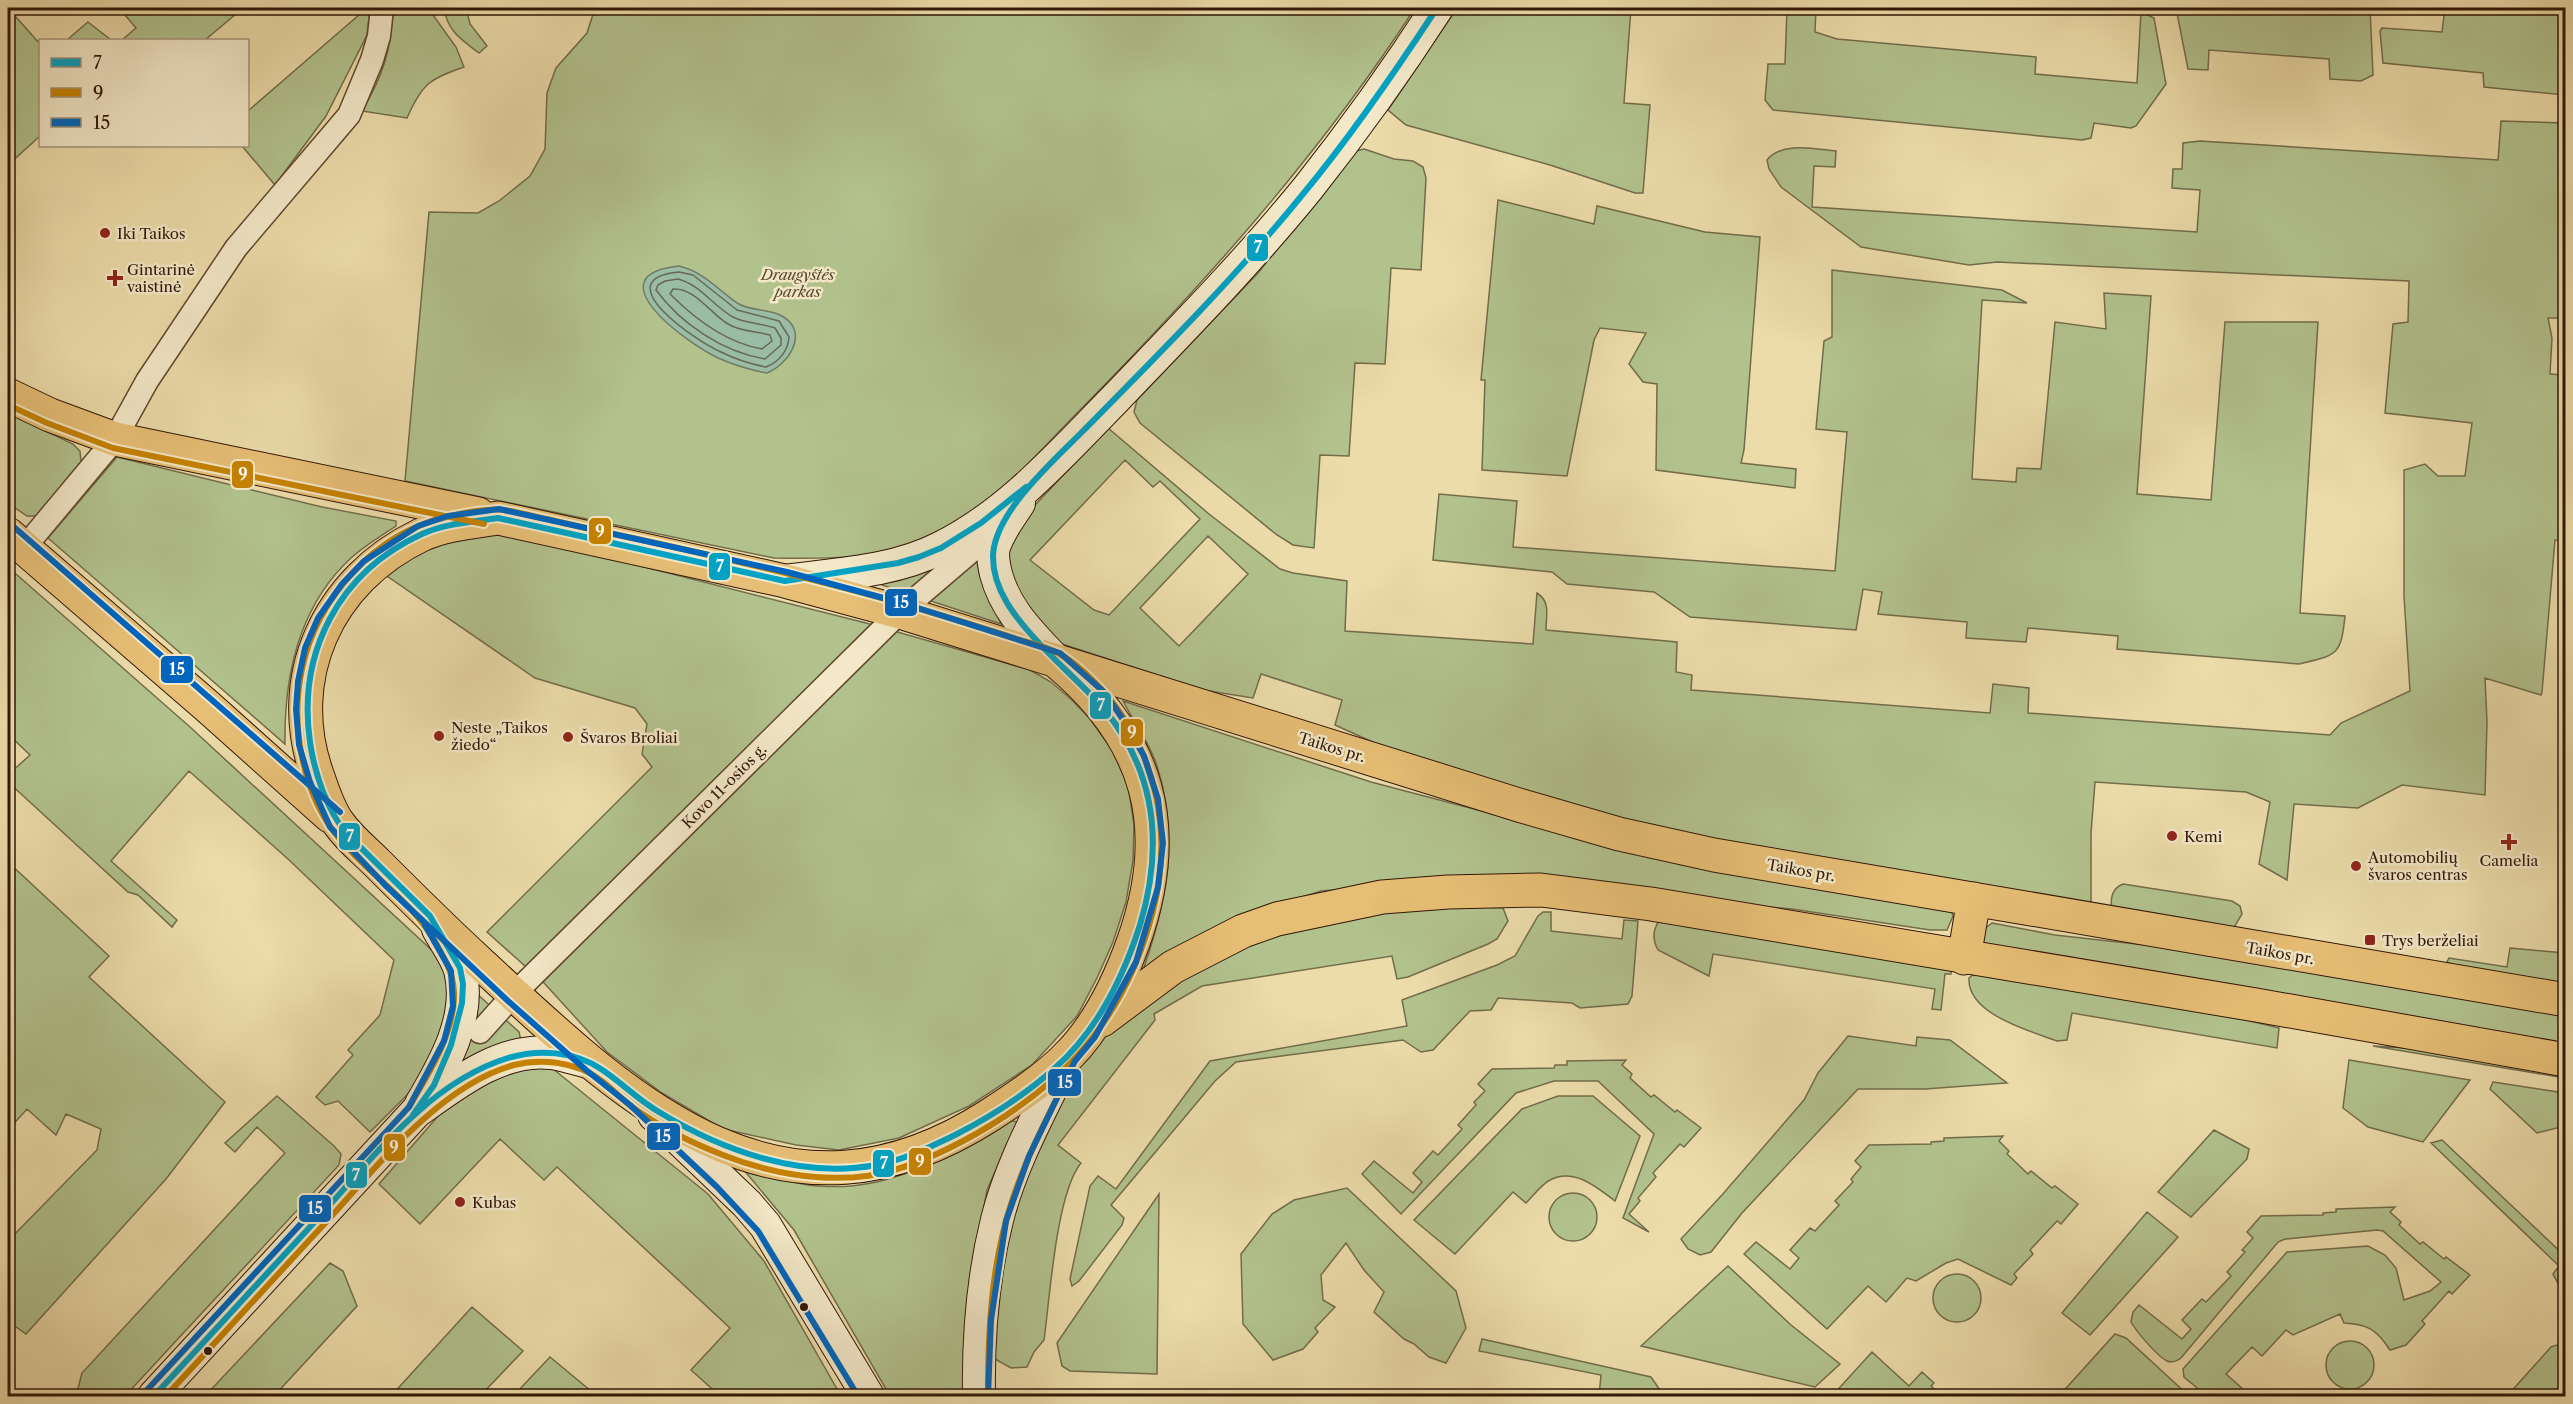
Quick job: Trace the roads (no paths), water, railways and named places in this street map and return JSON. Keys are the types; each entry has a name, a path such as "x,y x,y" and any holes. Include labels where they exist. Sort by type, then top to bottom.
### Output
{"main road":[{"name":"Kovo 11-osios g.","path":"978,544 1000,531 1033,482 1197,314 1307,189 1402,61 1437,8"},
{"path":"8,395 50,416 115,439 498,518"},
{"path":"338,823 318,778 308,744 305,710 306,682 314,651 326,622 348,590 370,568 395,550 422,534 450,525 498,518"},
{"name":"Taikos pr.","path":"498,518 785,581 900,612 1619,834 1714,855 2565,1000"},
{"path":"16,541 338,823 431,918 592,1063 636,1098 747,1204 765,1225 868,1396"},
{"path":"785,581 898,563 941,548 978,544 998,579 1010,608 1056,661 1098,699 1117,726 1136,760 1149,801 1154,843 1149,885 1128,958 1111,993 1077,1044 1021,1153 997,1219 982,1319 979,1396"},
{"path":"636,1098 691,1132 723,1147 771,1161 839,1168 873,1166 899,1159 937,1144 976,1124 1014,1100 1077,1044 1173,967 1243,931 1305,912 1382,897 1448,892 1563,891 2256,1005 2565,1060"},
{"path":"1964,958 1974,899"},
{"name":"Kovo 11-osios g.","path":"416,1112 470,1026 460,968 431,918"},
{"name":"Kovo 11-osios g.","path":"153,1396 416,1112 457,1083 498,1061 529,1053 551,1053 592,1063"}],"street":[{"path":"16,541 115,439 147,381 236,248 349,115 372,60 379,36 382,8"},
{"name":"Kovo 11-osios g.","path":"470,1026 514,994 900,612 978,544"},
{"path":"470,1026 498,1061"}],"water":[{"path":"679,266 696,272 742,306 777,314 790,323 795,330 795,339 783,363 767,373 736,365 703,350 668,324 645,295 644,282 655,272"}],"place":[{"name":"Iki Taikos","path":"105,233"},
{"name":"Gintarinė vaistinė","path":"115,278"},
{"name":"Neste „Taikos žiedo“","path":"439,736"},
{"name":"Švaros Broliai","path":"568,737"},
{"name":"Kemi","path":"2172,836"},
{"name":"Camelia","path":"2509,842"},
{"name":"Automobilių švaros centras","path":"2356,866"},
{"name":"Trys berželiai","path":"2370,940"},
{"name":"Kubas","path":"460,1202"}],"park label":[{"name":"Draugystės parkas","path":"798,282"}]}
